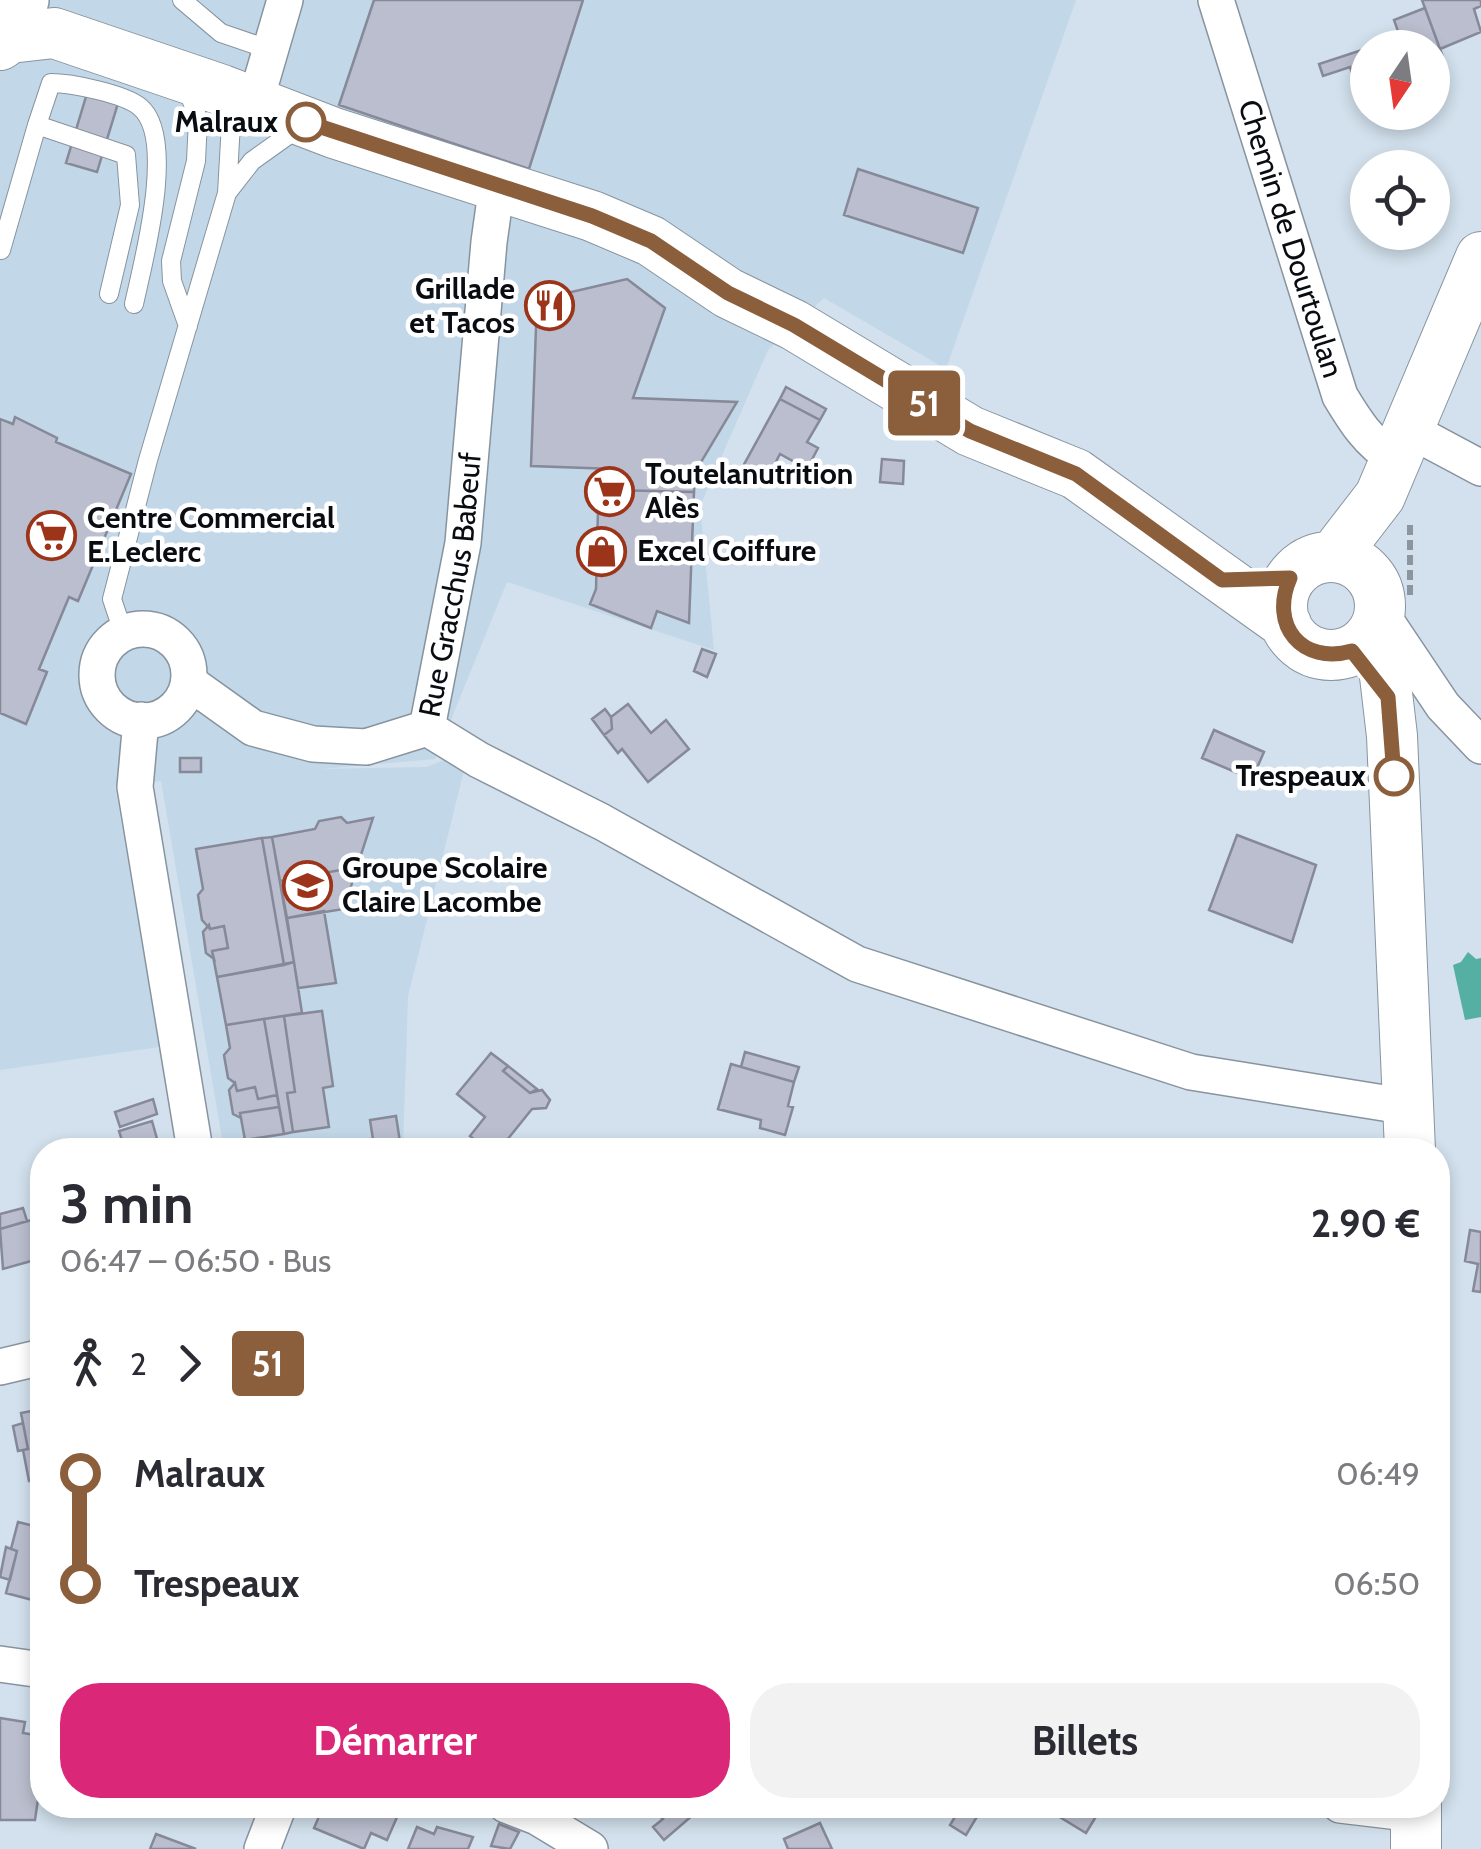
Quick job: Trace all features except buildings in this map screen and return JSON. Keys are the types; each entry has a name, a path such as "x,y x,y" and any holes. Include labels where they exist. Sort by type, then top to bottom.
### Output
{"main road":[{"path":"0,35 21,0"}],"street":[{"path":"76,0 85,12 142,54 220,90"},
{"path":"220,90 271,50 285,0"},
{"name":"Chemin de Dourtoulan","path":"1216,0 1340,396 1362,432 1391,467 1481,468"},
{"path":"0,44 10,38 54,32 306,122 592,216 651,241 728,293 794,325 970,431 1076,474 1222,580 1350,603 1481,746"},
{"name":"Rue Gracchus Babeuf","path":"190,684 253,728 313,744 366,747 426,728 463,543 497,185"},
{"path":"1350,603 1391,467 1481,258"},
{"path":"426,728 857,964 1191,1072 1409,1129 1389,702 1382,642 1350,603"},
{"path":"144,628 164,632 180,645 189,663 190,684 183,701 170,714 152,721 129,720 110,708 98,689 97,666 106,646 124,632 144,628"},
{"path":"1389,702 1443,706"},
{"path":"141,720 135,787 194,1138"},
{"path":"0,1366 30,1360"},
{"path":"0,1664 30,1668"},
{"path":"262,1849 274,1818"},
{"path":"540,1818 590,1849"}],"lane":[{"path":"182,0 221,33 271,50"},
{"path":"1,250 51,83 75,83 139,106 152,123 158,188 134,304"},
{"path":"124,632 112,599 148,460 227,192 230,123 220,90"},
{"path":"188,326 172,281 171,261 196,160 198,119 220,90"},
{"path":"227,192 252,161 306,122"},
{"path":"37,125 126,155 130,205 109,294"}],"path":[{"path":"1350,603 1412,493 1391,467"}],"shaded area":[{"path":"0,0 1076,0 946,369 824,298 768,350 700,506 714,650 507,582 435,759 321,769 427,767 469,750 408,996 403,1138 222,1138 161,781 115,786 159,1047 0,1070"},
{"path":"1468,952 1476,959 1481,958 1481,1017 1465,1020 1453,965"}],"bus line":[{"name":"51","path":"306,122 592,216 651,241 728,293 794,325 970,431 1076,474 1222,580 1290,578 1282,609 1294,638 1321,654 1352,651 1388,697 1394,776"}],"place":[{"name":"Malraux","path":"306,122"},
{"name":"Grillade et Tacos","path":"550,306"},
{"name":"Toutelanutrition Alès","path":"610,491"},
{"name":"Centre Commercial E.Leclerc","path":"52,535"},
{"name":"Excel Coiffure","path":"602,551"},
{"name":"Trespeaux","path":"1394,776"},
{"name":"Groupe Scolaire Claire Lacombe","path":"307,885"}]}
